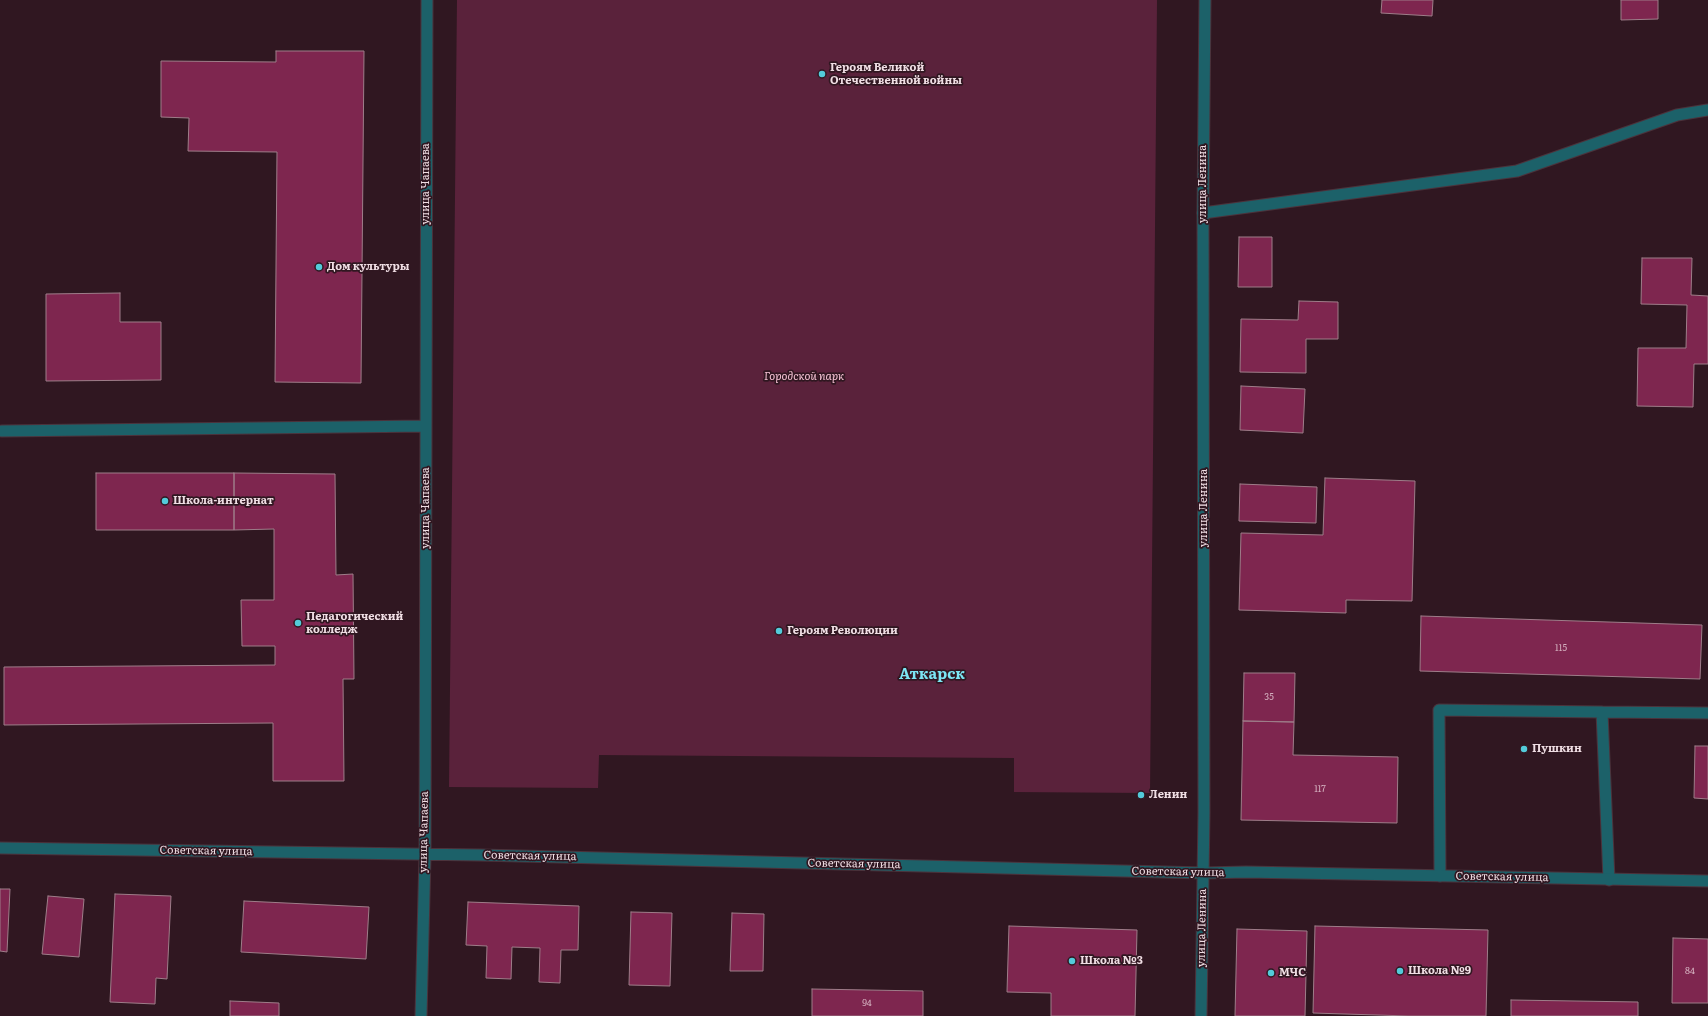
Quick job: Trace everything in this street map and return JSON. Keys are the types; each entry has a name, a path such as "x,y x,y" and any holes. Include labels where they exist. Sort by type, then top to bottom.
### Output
{"street":[{"name":"улица Чапаева","path":"421,1016 425,855 427,0"},
{"name":"улица Ленина","path":"1201,1016 1201,932 1204,873 1203,213 1205,0"},
{"path":"1203,213 1518,171 1677,115 1708,110"},
{"path":"2,431 426,426"},
{"path":"1440,876 1439,710 1708,713"},
{"path":"1602,712 1609,880"},
{"name":"Советская улица","path":"0,848 480,855 1204,873 1246,872 1708,881"}],"green space":[{"name":"Городской парк","path":"457,0 1157,0 1150,793 1014,792 1014,758 599,755 598,788 449,787"}],"building":[{"path":"1382,0 1433,0 1432,16 1381,13"},
{"path":"1621,0 1658,0 1658,19 1621,20"},
{"name":"Дом культуры","path":"276,51 364,51 361,383 275,382 277,152 188,151 189,118 161,117 161,61 276,62"},
{"path":"1239,237 1272,237 1272,287 1238,287"},
{"path":"1642,258 1692,258 1691,295 1708,296 1708,364 1694,364 1693,407 1637,406 1638,348 1686,348 1687,305 1641,304"},
{"path":"120,293 120,322 161,322 161,380 46,381 46,294"},
{"path":"1299,301 1338,302 1338,339 1306,339 1306,373 1240,372 1241,319 1298,320"},
{"path":"1241,386 1305,389 1303,433 1240,430"},
{"name":"Школа-интернат","path":"96,473 234,473 234,530 96,530"},
{"name":"Педагогический колледж","path":"234,473 335,474 336,575 353,574 354,679 343,679 344,781 273,781 273,723 4,725 4,667 275,665 275,646 242,646 241,600 274,600 274,529 234,530"},
{"path":"1325,478 1415,481 1412,601 1346,600 1346,613 1239,610 1241,533 1323,535"},
{"path":"1240,484 1317,487 1316,523 1239,521"},
{"path":"1421,616 1702,625 1700,679 1420,671"},
{"path":"1244,673 1295,673 1294,722 1243,721"},
{"path":"1243,721 1294,722 1293,755 1398,757 1397,823 1241,820"},
{"path":"1695,746 1708,746 1708,799 1694,798"},
{"path":"0,889 10,889 7,952 0,951"},
{"path":"115,894 171,896 167,979 156,978 155,1004 110,1002"},
{"path":"48,896 84,899 79,957 42,954"},
{"path":"244,901 369,907 366,959 241,952"},
{"path":"468,902 579,906 578,950 561,950 560,983 539,982 540,948 512,947 511,979 486,978 487,946 466,945"},
{"path":"631,912 672,913 670,986 629,985"},
{"path":"732,913 764,914 763,971 730,971"},
{"name":"Школа №3","path":"1009,926 1137,930 1135,1016 1051,1016 1051,993 1007,992"},
{"name":"Школа №9","path":"1315,926 1488,930 1486,1016 1409,1016 1313,1013"},
{"name":"МЧС","path":"1237,929 1307,931 1305,1016 1235,1016"},
{"path":"1673,938 1708,939 1708,1003 1672,1003"},
{"path":"812,989 923,991 923,1016 812,1016"},
{"path":"1511,1000 1638,1002 1638,1016 1511,1016"},
{"path":"230,1001 279,1003 279,1016 230,1016"}],"place":[{"name":"Героям Великой Отечественной войны","path":"822,74"},
{"name":"Дом культуры","path":"319,267"},
{"name":"Школа-интернат","path":"165,501"},
{"name":"Педагогический колледж","path":"298,623"},
{"name":"Героям Революции","path":"779,631"},
{"name":"Пушкин","path":"1524,749"},
{"name":"Ленин","path":"1141,795"},
{"name":"Школа №3","path":"1072,961"},
{"name":"Школа №9","path":"1400,971"},
{"name":"МЧС","path":"1271,973"}],"district":[{"name":"Аткарск","path":"932,675"}]}
